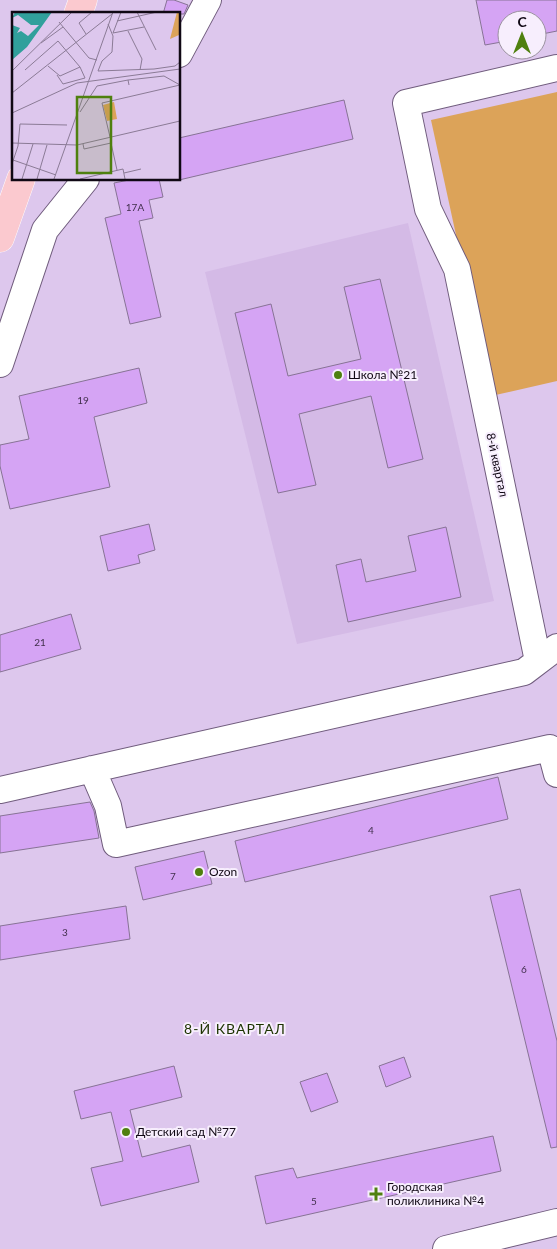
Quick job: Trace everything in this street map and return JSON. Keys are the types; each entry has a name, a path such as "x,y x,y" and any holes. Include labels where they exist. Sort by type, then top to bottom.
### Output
{"main road":[{"path":"79,12 83,0"},
{"path":"0,238 21,180"}],"street":[{"path":"180,52 208,0"},
{"name":"8-й квартал","path":"548,654 457,269 428,209 406,103 557,68"},
{"path":"0,364 45,230 85,180"},
{"path":"0,790 484,682 524,672 548,654"},
{"path":"92,769 108,806 116,844 550,748 557,774"},
{"path":"446,1249 557,1222"}],"shaded area":[{"path":"557,92 557,381 491,396 431,120"},
{"path":"408,223 494,601 297,644 205,272"}],"building":[{"path":"167,0 174,0 188,5 184,14 180,14 180,12 164,12"},
{"path":"476,0 557,0 557,31 547,33 547,10 497,10 497,43 485,45"},
{"path":"344,100 353,139 180,180 180,138"},
{"path":"129,180 159,180 163,197 149,200 153,218 139,221 161,317 130,324 105,218 121,214 114,183"},
{"path":"380,279 423,459 388,468 371,396 299,414 316,485 278,493 235,313 271,304 288,376 361,359 344,287"},
{"path":"139,368 147,403 94,417 110,487 10,509 0,466 0,445 29,439 19,396"},
{"path":"149,524 155,550 138,555 140,563 108,571 100,536"},
{"path":"446,527 461,597 348,622 336,565 361,559 366,582 416,571 408,536"},
{"path":"71,614 81,649 0,672 0,635"},
{"path":"498,777 508,819 245,882 235,841"},
{"path":"90,802 94,811 99,838 0,853 0,816"},
{"path":"204,851 212,884 143,900 135,867"},
{"path":"520,889 557,1041 557,1147 551,1148 490,896"},
{"path":"126,906 130,939 0,960 0,926"},
{"path":"404,1057 411,1077 386,1087 379,1066"},
{"name":"Детский сад №77","path":"174,1066 182,1097 130,1110 142,1157 190,1145 199,1182 101,1206 91,1168 123,1161 111,1112 81,1119 74,1091"},
{"path":"327,1073 338,1102 311,1112 300,1082"},
{"path":"493,1136 501,1171 266,1224 255,1176 293,1168 297,1178"}],"place":[{"name":"Школа №21","path":"338,375"},
{"name":"Ozon","path":"199,872"},
{"name":"Детский сад №77","path":"126,1132"},
{"name":"Городская поликлиника №4","path":"376,1194"}],"district":[{"name":"8-Й КВАРТАЛ","path":"235,1029"}]}
